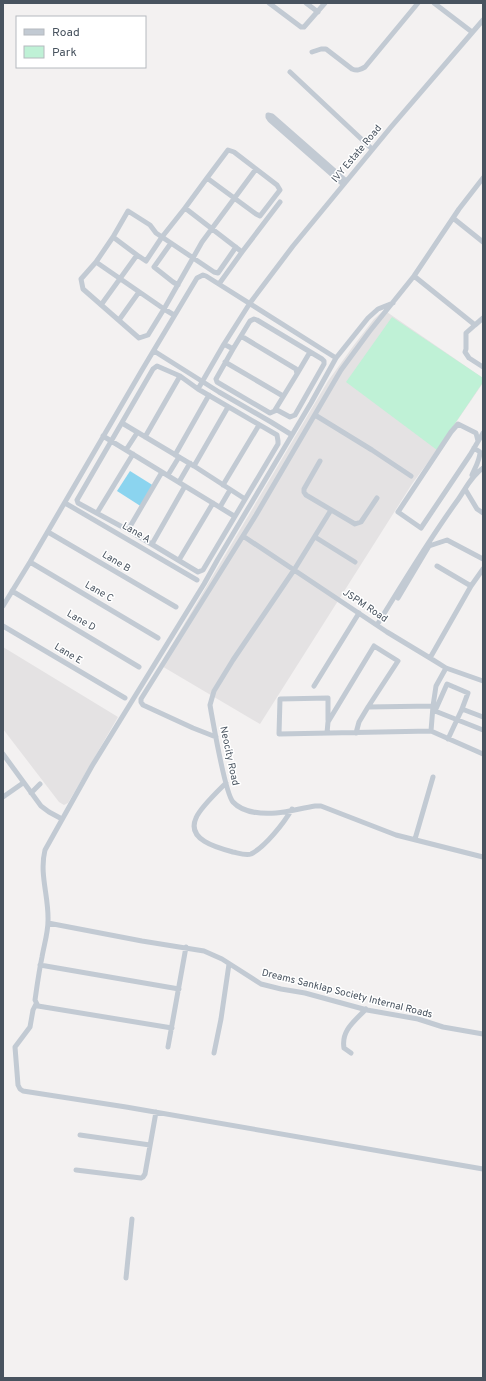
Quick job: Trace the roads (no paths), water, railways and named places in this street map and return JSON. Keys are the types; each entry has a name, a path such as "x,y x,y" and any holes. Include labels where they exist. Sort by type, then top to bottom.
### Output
{"street":[{"path":"269,3 301,27 304,27 325,3"},
{"path":"306,3 318,12"},
{"path":"312,52 321,49 326,50 352,69 361,70 418,3"},
{"path":"434,3 472,32"},
{"name":"IVY Estate Road","path":"198,389 250,303 305,230 372,149 483,20"},
{"path":"290,72 372,149"},
{"path":"268,115 272,116 345,183 270,120 268,115"},
{"path":"146,261 162,237 228,150 234,152 277,185 280,190 277,196 260,216 207,178"},
{"path":"236,247 218,273 214,272 192,258 156,233 150,225 128,211 96,262 81,279 83,289 139,338 148,335 178,285 192,258 211,229 256,169"},
{"path":"216,737 143,705 141,699 243,536 352,355 414,276 459,209 483,178"},
{"path":"219,284 280,202"},
{"path":"185,208 242,252"},
{"path":"453,218 483,242"},
{"path":"112,237 178,285"},
{"path":"154,267 171,243"},
{"path":"101,305 137,254"},
{"path":"96,262 174,315"},
{"path":"3,606 197,278 203,275 206,276 336,358"},
{"path":"414,276 475,325"},
{"path":"119,320 139,292"},
{"path":"393,303 378,308 368,318 336,358 204,584 92,766 49,841 43,856 42,873 48,906 48,923 40,964 35,1000 36,1004 33,1010 30,1026 15,1047 18,1085 23,1091 156,1112 483,1169"},
{"path":"483,318 466,333 465,352 469,358 483,367"},
{"path":"275,410 279,410 290,417 295,415 324,366 324,361 310,352 257,320 254,319 250,321 232,349 216,379 217,382 272,414 310,352"},
{"path":"241,336 294,367 297,374"},
{"path":"224,344 232,349"},
{"path":"154,351 202,382 292,435"},
{"path":"225,362 284,396"},
{"path":"160,366 180,376 198,389 277,436 278,441 201,571 196,571 128,530 78,503 77,500 155,367 160,366"},
{"path":"145,437 180,376"},
{"path":"168,475 209,395"},
{"path":"179,482 228,407"},
{"path":"244,416 248,409"},
{"path":"315,415 411,476"},
{"path":"122,423 192,464 244,499"},
{"path":"478,441 476,433 458,424 451,432 398,512 421,528 474,448 483,433"},
{"path":"223,485 259,425"},
{"path":"126,450 137,433"},
{"path":"103,436 234,516"},
{"path":"472,478 480,455 480,452 474,448"},
{"path":"97,513 133,454"},
{"path":"320,462 304,492 306,495 355,524 361,522 377,498"},
{"path":"376,625 431,537 476,472 483,468"},
{"path":"128,530 162,472"},
{"path":"152,544 185,486"},
{"path":"465,489 476,509 483,513"},
{"path":"220,507 230,490"},
{"name":"Lane A","path":"65,503 197,580"},
{"path":"179,560 213,503"},
{"path":"240,506 247,511"},
{"name":"Neocity Road","path":"331,510 294,570 233,660 214,691 210,705 226,783 231,799 244,810 276,813 321,806 396,835 483,857"},
{"name":"Lane B","path":"48,532 176,608"},
{"name":"JSPM Road","path":"243,536 376,625 446,668 483,681"},
{"path":"315,537 355,562"},
{"path":"398,598 429,546 447,540 483,559"},
{"name":"Lane C","path":"30,562 158,638"},
{"path":"437,566 471,586"},
{"path":"430,658 471,586 483,569"},
{"name":"Lane D","path":"12,591 139,667"},
{"path":"314,686 359,613"},
{"name":"Lane E","path":"3,626 124,698"},
{"path":"328,722 374,646 398,661 359,722 356,733"},
{"path":"431,731 436,686 446,668"},
{"path":"434,709 447,684 468,693 448,739"},
{"path":"327,733 328,698 280,699 279,734 431,731 483,754"},
{"path":"368,707 434,709 456,720 483,730"},
{"path":"462,709 483,717"},
{"path":"3,754 35,800 46,810 62,819"},
{"path":"415,839 433,776"},
{"path":"3,797 23,783"},
{"path":"226,783 198,813 194,822 198,835 211,845 244,854 251,854 280,828 292,810"},
{"path":"31,793 40,784"},
{"name":"Dreams Sanklap Society Internal Roads","path":"48,923 157,944 186,947 204,951 229,964 261,984 305,993 326,1000 366,1009 418,1019 443,1027 483,1034"},
{"path":"168,1047 186,947"},
{"path":"40,964 179,989"},
{"path":"214,1053 229,964"},
{"path":"36,1004 45,1007 172,1028"},
{"path":"351,1053 344,1048 342,1041 345,1032 366,1009"},
{"path":"76,1170 143,1177 145,1174 156,1112"},
{"path":"80,1135 150,1145"},
{"path":"126,1278 132,1219"}],"water":[{"path":"130,471 154,486 142,507 117,491"}]}
